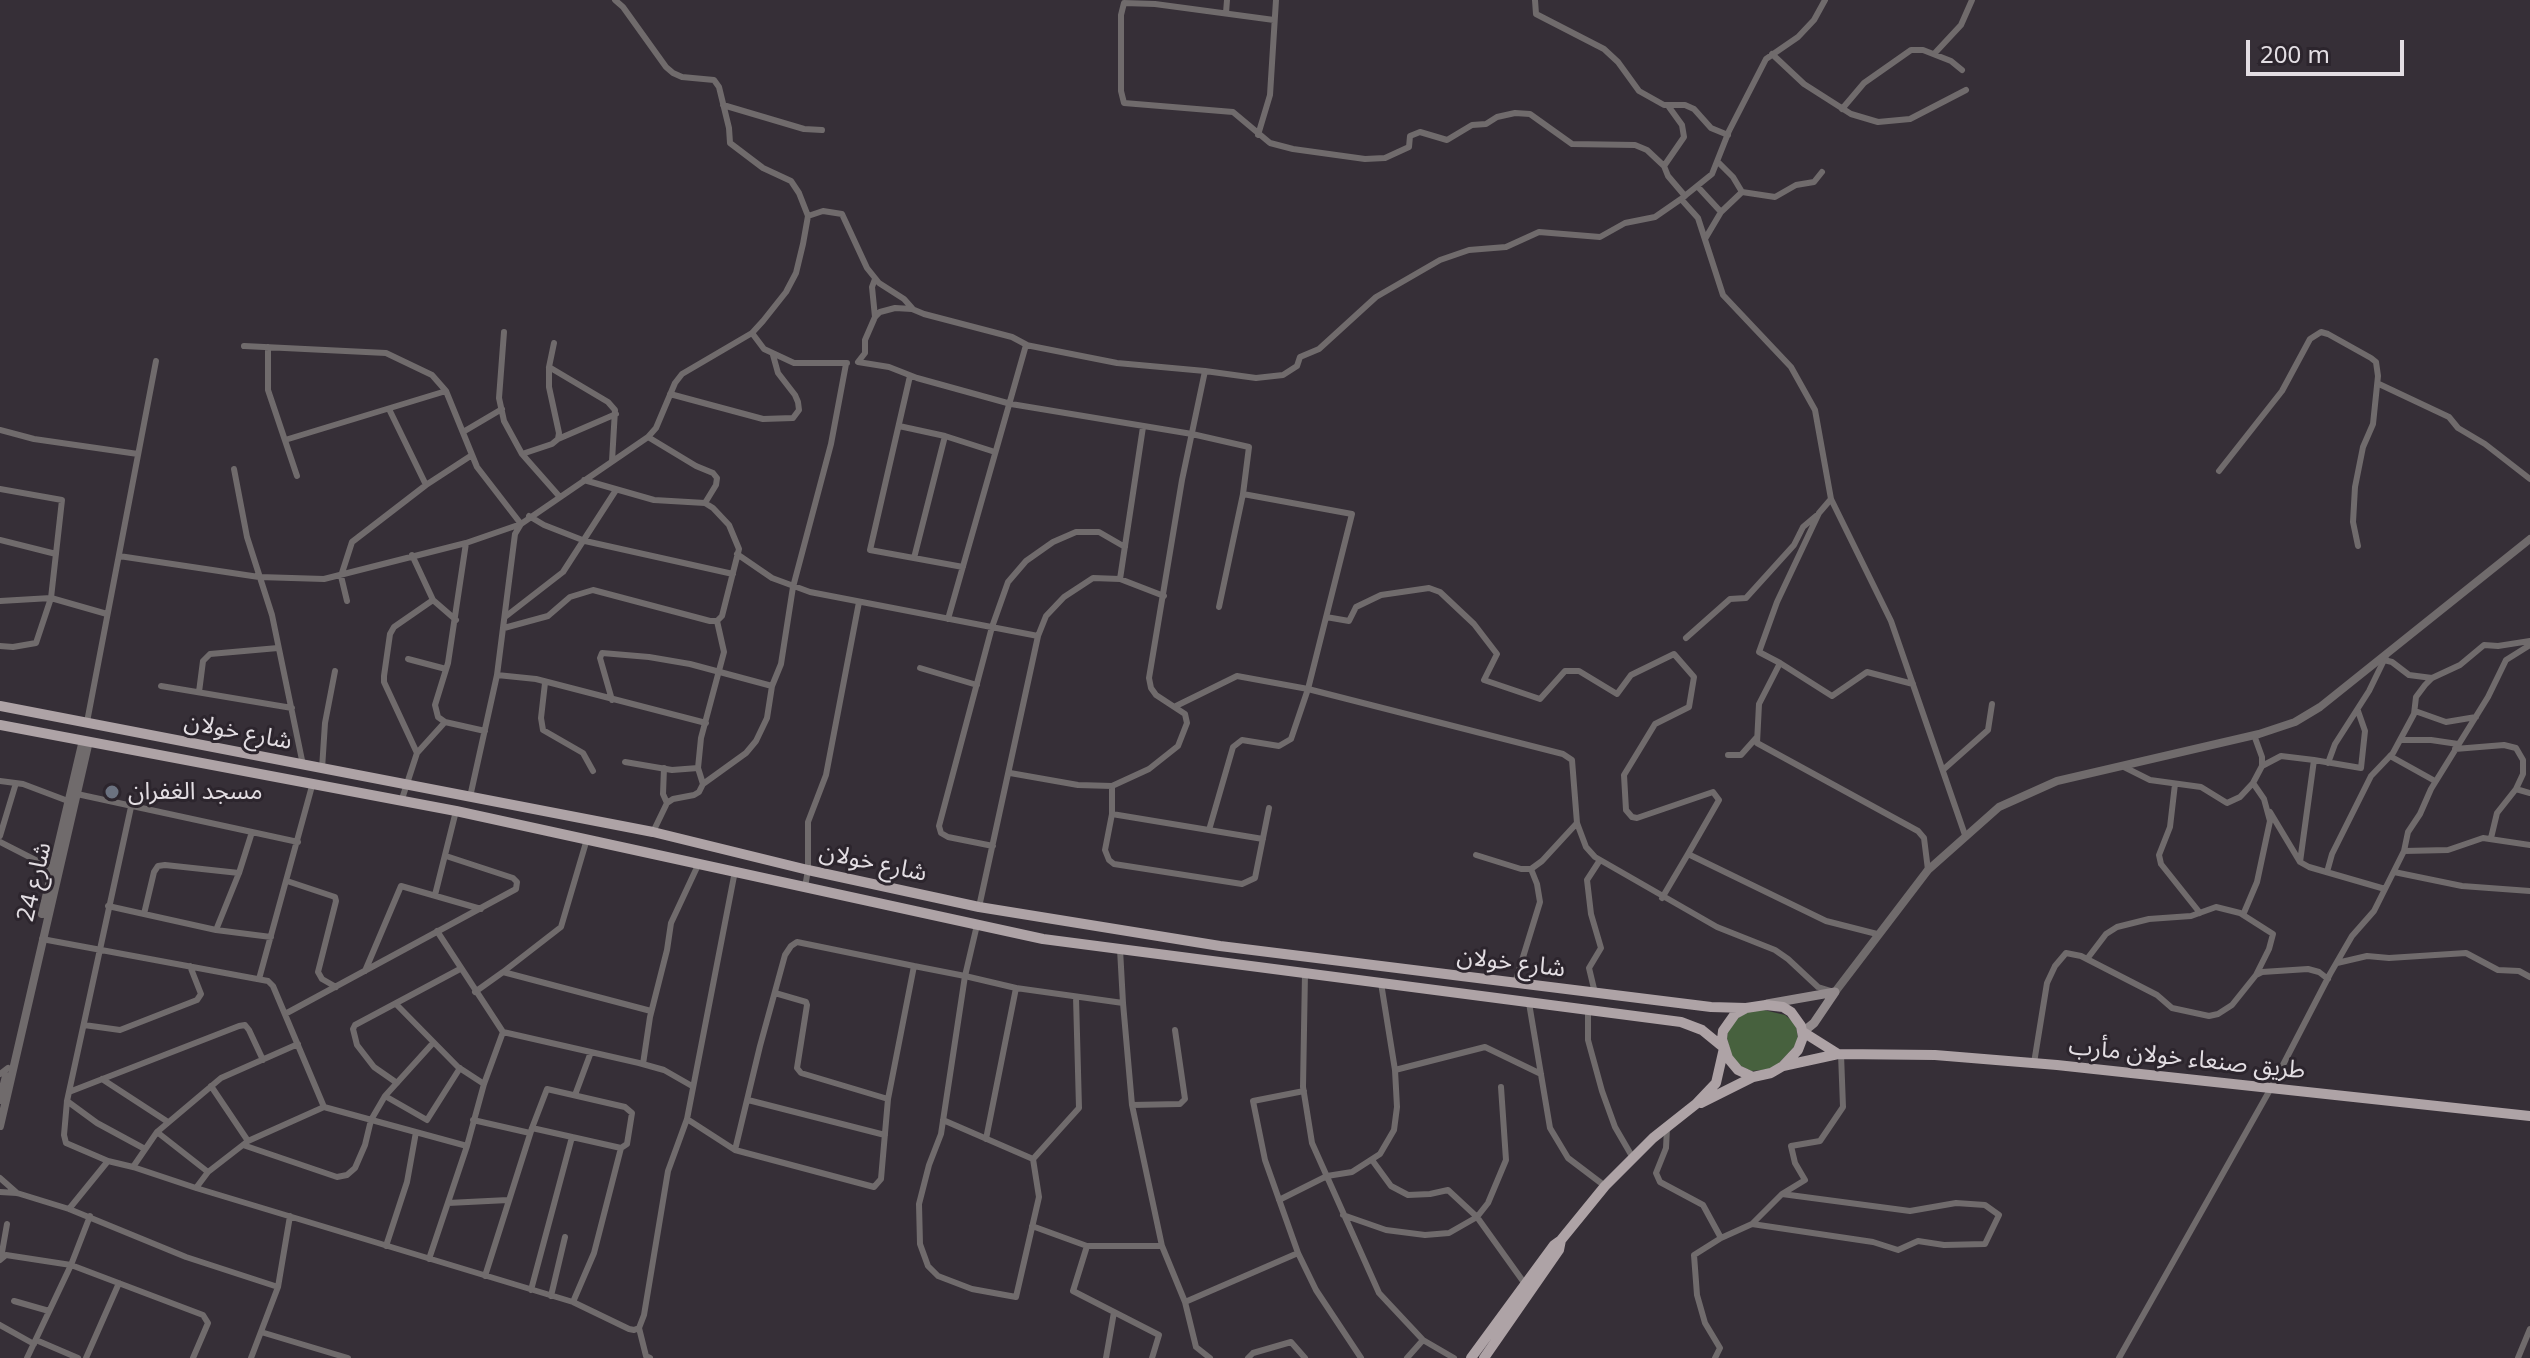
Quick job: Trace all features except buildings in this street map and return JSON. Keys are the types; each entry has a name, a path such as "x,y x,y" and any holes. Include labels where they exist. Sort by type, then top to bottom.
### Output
{"main road":[{"name":"شارع خولان","path":"0,706 653,832 979,907 1220,946 1711,1007 1746,1008"},
{"name":"شارع خولان","path":"0,725 456,811 1043,939 1692,1025 1724,1048"},
{"path":"1214,961 1220,946"},
{"path":"1753,1077 1733,1066 1722,1039 1726,1024 1746,1008 1835,992"},
{"path":"1696,1104 1783,1066 1798,1050 1803,1032 1814,1023 1835,992"},
{"path":"1766,1005 1783,1007 1791,1012 1803,1032 1840,1054"},
{"path":"1471,1358 1554,1245 1605,1186 1716,1083 1724,1048"},
{"name":"طريق صنعاء خولان مأرب","path":"1783,1066 1840,1054 1935,1055 2530,1116"},
{"path":"1484,1358 1559,1250 1561,1240"}],"street":[{"path":"470,797 497,675 515,534 529,516 648,437 656,428 682,374 752,333 786,292 796,273 808,216 791,181 763,168 730,143 719,87 714,80 682,77 666,67 615,0"},
{"path":"1226,13 1227,0"},
{"path":"1258,135 1270,95 1276,0"},
{"path":"1535,0 1536,14 1604,49 1618,62 1639,91 1669,107 1682,125 1684,137 1664,166"},
{"path":"858,362 865,353 869,327 875,317 888,309 912,309 1012,337 1027,345 1117,363 1256,378 1283,375 1292,371 1300,357 1319,349 1376,297 1440,260 1469,250 1506,247 1539,232 1600,237 1625,223 1655,217 1683,198 1712,174 1766,59 1798,37 1814,20 1825,0"},
{"path":"1934,54 1961,25 1972,0"},
{"path":"1274,20 1155,4 1124,3 1121,15 1121,91 1124,103 1233,112 1270,143 1365,159 1385,158 1409,147 1410,136 1420,132 1447,140 1472,125 1486,124 1497,117 1530,114 1572,144 1635,145 1647,150 1664,166 1698,218 1723,295 1791,367 1815,410 1831,499 1891,621 1965,835"},
{"path":"1842,109 1864,83 1911,50 1934,54 1962,70"},
{"path":"1772,54 1804,84 1842,109 1878,122 1910,119 1966,90"},
{"path":"1669,107 1676,104 1694,109 1711,128 1728,135"},
{"path":"723,105 804,129 822,130"},
{"path":"1718,162 1742,192"},
{"path":"1742,192 1775,197 1796,185 1814,182 1822,172"},
{"path":"1698,187 1721,212"},
{"path":"1705,239 1721,212 1742,192"},
{"path":"808,216 823,211 842,214 860,248 864,264 875,279 904,299 912,309"},
{"path":"875,279 872,287 875,317"},
{"path":"504,332 499,398 504,421 522,454 559,496"},
{"path":"752,333 764,349 794,363 858,362 889,367 910,376 1011,404 1192,434 1249,447 1243,494 1219,607"},
{"path":"2219,471 2282,391 2303,348 2315,334 2328,334 2376,362 2379,384 2373,424 2361,454 2355,487 2353,522 2358,546"},
{"path":"554,343 549,387 558,439"},
{"path":"948,619 1027,345"},
{"path":"244,346 386,353 432,375 446,391 477,467 521,524"},
{"path":"268,347 268,390 297,476"},
{"path":"670,394 763,419 793,418 799,410 798,402 778,373 773,355"},
{"path":"87,722 156,361"},
{"path":"653,832 667,803 699,792 703,784 746,753 756,741 767,718 772,686 781,664 793,587 831,444 846,364"},
{"path":"549,367 608,402 616,414 612,461"},
{"path":"1010,773 1078,785 1112,786 1149,769 1178,746 1187,723 1185,714 1156,695 1149,678 1205,371"},
{"path":"910,376 870,550 963,567"},
{"path":"2379,384 2449,417 2458,428 2485,444 2530,479"},
{"path":"285,440 446,391"},
{"path":"389,409 426,485"},
{"path":"463,432 502,409"},
{"path":"522,454 552,444 616,414"},
{"path":"899,426 995,452"},
{"path":"1120,579 1143,427"},
{"path":"0,430 34,439 138,454"},
{"path":"914,558 945,436"},
{"path":"648,437 713,473 717,478 716,485 705,503"},
{"path":"347,601 341,576 352,542 426,485 472,455"},
{"path":"234,469 247,537 272,615 303,765"},
{"path":"504,628 548,616 570,597 593,590 710,621 717,621 722,616 737,554 735,537 729,525 705,503 654,500 584,480"},
{"path":"0,489 62,500 51,598 36,643 0,646"},
{"path":"505,617 563,572 616,490"},
{"path":"1209,830 1233,747 1242,740 1279,746 1291,739 1308,689 1352,514 1243,494"},
{"path":"1686,638 1730,599 1746,598 1794,545 1803,527 1831,499"},
{"path":"1819,513 1777,602 1759,652 1832,696 1867,672 1913,684"},
{"path":"529,516 585,541 733,574"},
{"path":"119,556 259,577 309,580 341,576 466,543 521,524"},
{"path":"993,846 948,837 941,833 939,826 992,627 1008,582 1016,571 1053,542 1086,530 1099,532 1125,547"},
{"path":"1176,706 1237,676 1308,689 1563,754 1572,760 1574,768 1577,823 1586,847 1600,860 1717,927 1775,950 1818,987 1835,992 1928,870 1999,807 2057,781 2254,735 2295,722 2320,707 2386,656 2530,539"},
{"path":"0,540 56,554"},
{"path":"466,543 456,620 435,705 438,717 445,722 485,731"},
{"path":"737,554 772,578 793,587 1038,636"},
{"path":"412,555 433,600 456,620"},
{"path":"979,907 1038,636 1046,616 1054,606 1093,578 1120,579 1164,596"},
{"path":"1326,617 1349,621 1356,607 1381,595 1429,588 1440,592 1474,624 1497,654 1484,680 1540,699 1565,671 1579,671 1617,694 1631,675 1674,654 1694,677 1689,707 1655,724 1624,775 1626,810 1637,818 1713,792 1719,800 1662,898"},
{"path":"0,601 51,598 107,614"},
{"path":"417,753 384,676 390,634 394,627 433,600"},
{"path":"805,887 808,822 826,775 859,602"},
{"path":"703,784 698,768 724,652 717,621"},
{"path":"2327,872 2332,854 2371,776 2400,740 2415,711 2416,697 2432,678 2460,665 2484,645 2530,643"},
{"path":"2119,1358 2271,1088 2336,963 2352,936 2374,911 2404,851 2408,832 2435,781 2476,717 2506,660 2530,643"},
{"path":"199,692 203,661 210,654 278,648"},
{"path":"612,700 600,658 602,653 649,657 720,670 772,686"},
{"path":"2386,656 2409,675 2432,678"},
{"path":"2328,763 2335,744 2358,711 2386,656"},
{"path":"408,659 446,669"},
{"path":"1780,663 1759,704 1757,743 1918,831 1924,838 1928,870"},
{"path":"920,668 977,685"},
{"path":"322,769 325,723 335,671"},
{"path":"497,675 527,678 706,723"},
{"path":"545,683 541,718 543,730 583,753 593,771"},
{"path":"161,686 292,708"},
{"path":"1944,769 1988,730 1992,704"},
{"path":"2358,711 2365,731 2361,768"},
{"path":"2415,711 2446,722 2476,717"},
{"path":"401,802 417,753 445,722"},
{"path":"2122,766 2150,780 2201,787 2227,803 2240,797 2253,783 2262,766 2254,735"},
{"path":"1728,755 1741,755 1757,737"},
{"name":"شارع 24","path":"0,1100 4,1071 77,794 86,740"},
{"name":"شارع 24","path":"0,1126 42,939 68,801 86,740"},
{"path":"2400,740 2431,740 2456,747 2504,745 2516,748 2523,760 2523,774 2516,789 2497,813 2491,838"},
{"path":"2262,766 2281,756 2361,768 2371,776"},
{"path":"2390,756 2435,781"},
{"path":"2300,862 2314,760"},
{"path":"625,762 664,768 698,768"},
{"path":"664,768 663,794 667,803"},
{"path":"0,781 16,783 68,801"},
{"path":"0,836 16,783"},
{"path":"2253,783 2300,862 2385,889"},
{"path":"2175,784 2170,827 2159,855 2161,864 2200,913"},
{"path":"259,979 312,786"},
{"path":"1112,786 1112,814 1105,850 1114,864 1242,884 1255,878 1269,808"},
{"path":"2516,789 2530,793"},
{"path":"77,794 298,842"},
{"path":"131,807 67,1101 66,1143 108,1161 573,1302 629,1329 639,1328"},
{"path":"2243,915 2257,882 2269,835 2268,809"},
{"path":"435,895 456,811"},
{"path":"1112,814 1263,839"},
{"path":"1476,855 1521,869 1531,869 1577,823"},
{"path":"216,930 252,832"},
{"path":"2404,851 2448,850 2472,840 2491,838 2530,845"},
{"path":"475,992 561,927 587,839"},
{"path":"0,842 56,870"},
{"path":"1688,854 1826,921 1877,934"},
{"path":"285,1014 516,889 517,882 513,878 446,856"},
{"path":"1595,993 1589,968 1601,948 1591,914 1587,880 1600,860"},
{"path":"643,1064 651,1011 675,911 699,863"},
{"path":"144,914 158,866 239,873"},
{"path":"1515,983 1540,902 1531,869"},
{"path":"650,1358 646,1356 639,1328 644,1315 668,1171 687,1119 735,871"},
{"path":"2394,872 2480,889 2530,891"},
{"path":"287,881 335,897 318,972 322,979 336,987"},
{"path":"365,971 399,888 404,885 481,909"},
{"path":"108,906 216,930 271,937"},
{"path":"2034,1063 2043,999 2055,966 2066,953 2087,959 2157,995 2172,1008 2209,1016 2232,1005 2256,975 2273,934 2243,915 2216,907 2200,913 2149,919 2117,927 2106,934 2087,959"},
{"path":"977,925 965,976 943,1120 919,1204 920,1244 928,1266 938,1276 956,1284 1016,1297 1039,1197 1033,1159"},
{"path":"437,931 503,1032 643,1064 664,1070 692,1086"},
{"path":"42,939 268,981 273,986 324,1107"},
{"path":"735,1150 785,955 797,942 1016,988 1123,1003"},
{"path":"1120,949 1132,1105 1162,1246 1185,1302 1196,1347 1210,1358"},
{"path":"2336,963 2367,956 2389,958 2466,953 2498,970 2519,971 2530,977"},
{"path":"84,1025 120,1030 197,1000 201,994 189,966"},
{"path":"687,1119 735,1150 874,1187 881,1179 888,1099 914,966"},
{"path":"397,1083 374,1067 357,1045 352,1033 355,1025 460,969"},
{"path":"2256,975 2308,969 2328,979"},
{"path":"503,972 651,1011"},
{"path":"1305,973 1304,1091 1312,1143 1379,1293 1423,1340 1454,1358"},
{"path":"1279,1200 1327,1176 1352,1172 1372,1160 1380,1154 1394,1130 1397,1107 1395,1070 1381,983"},
{"path":"986,1139 1016,988"},
{"path":"775,993 806,1002 807,1005 797,1068 801,1073 888,1099"},
{"path":"1033,1159 1079,1108 1076,997"},
{"path":"1529,1003 1550,1128 1568,1158 1605,1186"},
{"path":"396,1004 460,1068 484,1084"},
{"path":"1588,1011 1588,1040 1602,1091 1615,1127 1633,1158"},
{"path":"69,1092 245,1025 263,1060"},
{"path":"1132,1105 1180,1104 1185,1099 1175,1030"},
{"path":"429,1259 503,1032"},
{"path":"211,1086 246,1143 337,1177 347,1175 355,1168 371,1120 385,1096 433,1043"},
{"path":"133,1167 157,1132 221,1078 298,1044"},
{"path":"1395,1070 1485,1047 1541,1074"},
{"path":"575,1095 591,1052"},
{"path":"1726,1358 1705,1323 1697,1295 1694,1255 1752,1224 1782,1194 1805,1180 1795,1163 1791,1146 1820,1141 1843,1107 1840,1054"},
{"path":"385,1096 427,1120 460,1068"},
{"path":"102,1079 168,1122"},
{"path":"1343,1215 1386,1230 1425,1235 1449,1233 1477,1217 1488,1203 1506,1160 1501,1087"},
{"path":"485,1276 547,1089 630,1109 627,1144 621,1148 594,1253 573,1302"},
{"path":"1304,1091 1253,1101 1265,1160 1298,1253 1316,1290 1359,1357"},
{"path":"748,1100 885,1135"},
{"path":"67,1101 97,1123 145,1149"},
{"path":"196,1188 208,1172 246,1143 324,1107 467,1146"},
{"path":"473,1120 621,1148"},
{"path":"943,1120 1033,1159"},
{"path":"1667,1128 1666,1148 1656,1173 1660,1182 1703,1205 1721,1238"},
{"path":"157,1132 208,1172"},
{"path":"386,1246 407,1182 416,1132"},
{"path":"531,1290 572,1137"},
{"path":"1372,1160 1391,1186 1408,1195 1448,1190 1477,1217 1525,1284"},
{"path":"69,1209 108,1161"},
{"path":"0,1178 17,1193"},
{"path":"0,1192 17,1193 90,1216 186,1257 278,1287"},
{"path":"1752,1224 1873,1242 1898,1250 1918,1241 1944,1245 1985,1244 1999,1215 1985,1205 1956,1203 1910,1211 1782,1194"},
{"path":"448,1203 508,1200"},
{"path":"27,1358 71,1265 90,1216"},
{"path":"251,1358 278,1287 290,1216"},
{"path":"1,1259 7,1224"},
{"path":"1032,1226 1087,1246 1162,1246"},
{"path":"551,1296 565,1237"},
{"path":"1087,1246 1073,1291 1159,1335 1152,1358"},
{"path":"1185,1302 1298,1253"},
{"path":"1,1259 6,1255 71,1265 207,1318 208,1323 193,1358"},
{"path":"86,1358 119,1283"},
{"path":"14,1301 49,1311"},
{"path":"1106,1358 1114,1312"},
{"path":"0,1325 78,1358"},
{"path":"2518,1358 2530,1329"},
{"path":"261,1332 348,1358"},
{"path":"1407,1358 1423,1340"},
{"path":"1248,1358 1253,1353 1291,1342 1305,1358"},
{"path":"308,1358 313,1347"},
{"path":"1715,1358 1720,1348"}],"green space":[{"path":"1764,1010 1785,1015 1791,1020 1796,1026 1798,1039 1771,1069 1751,1071 1737,1064 1732,1057 1728,1032 1735,1020 1749,1011"}],"place":[{"name":"مسجد الغفران","path":"112,792"}]}
